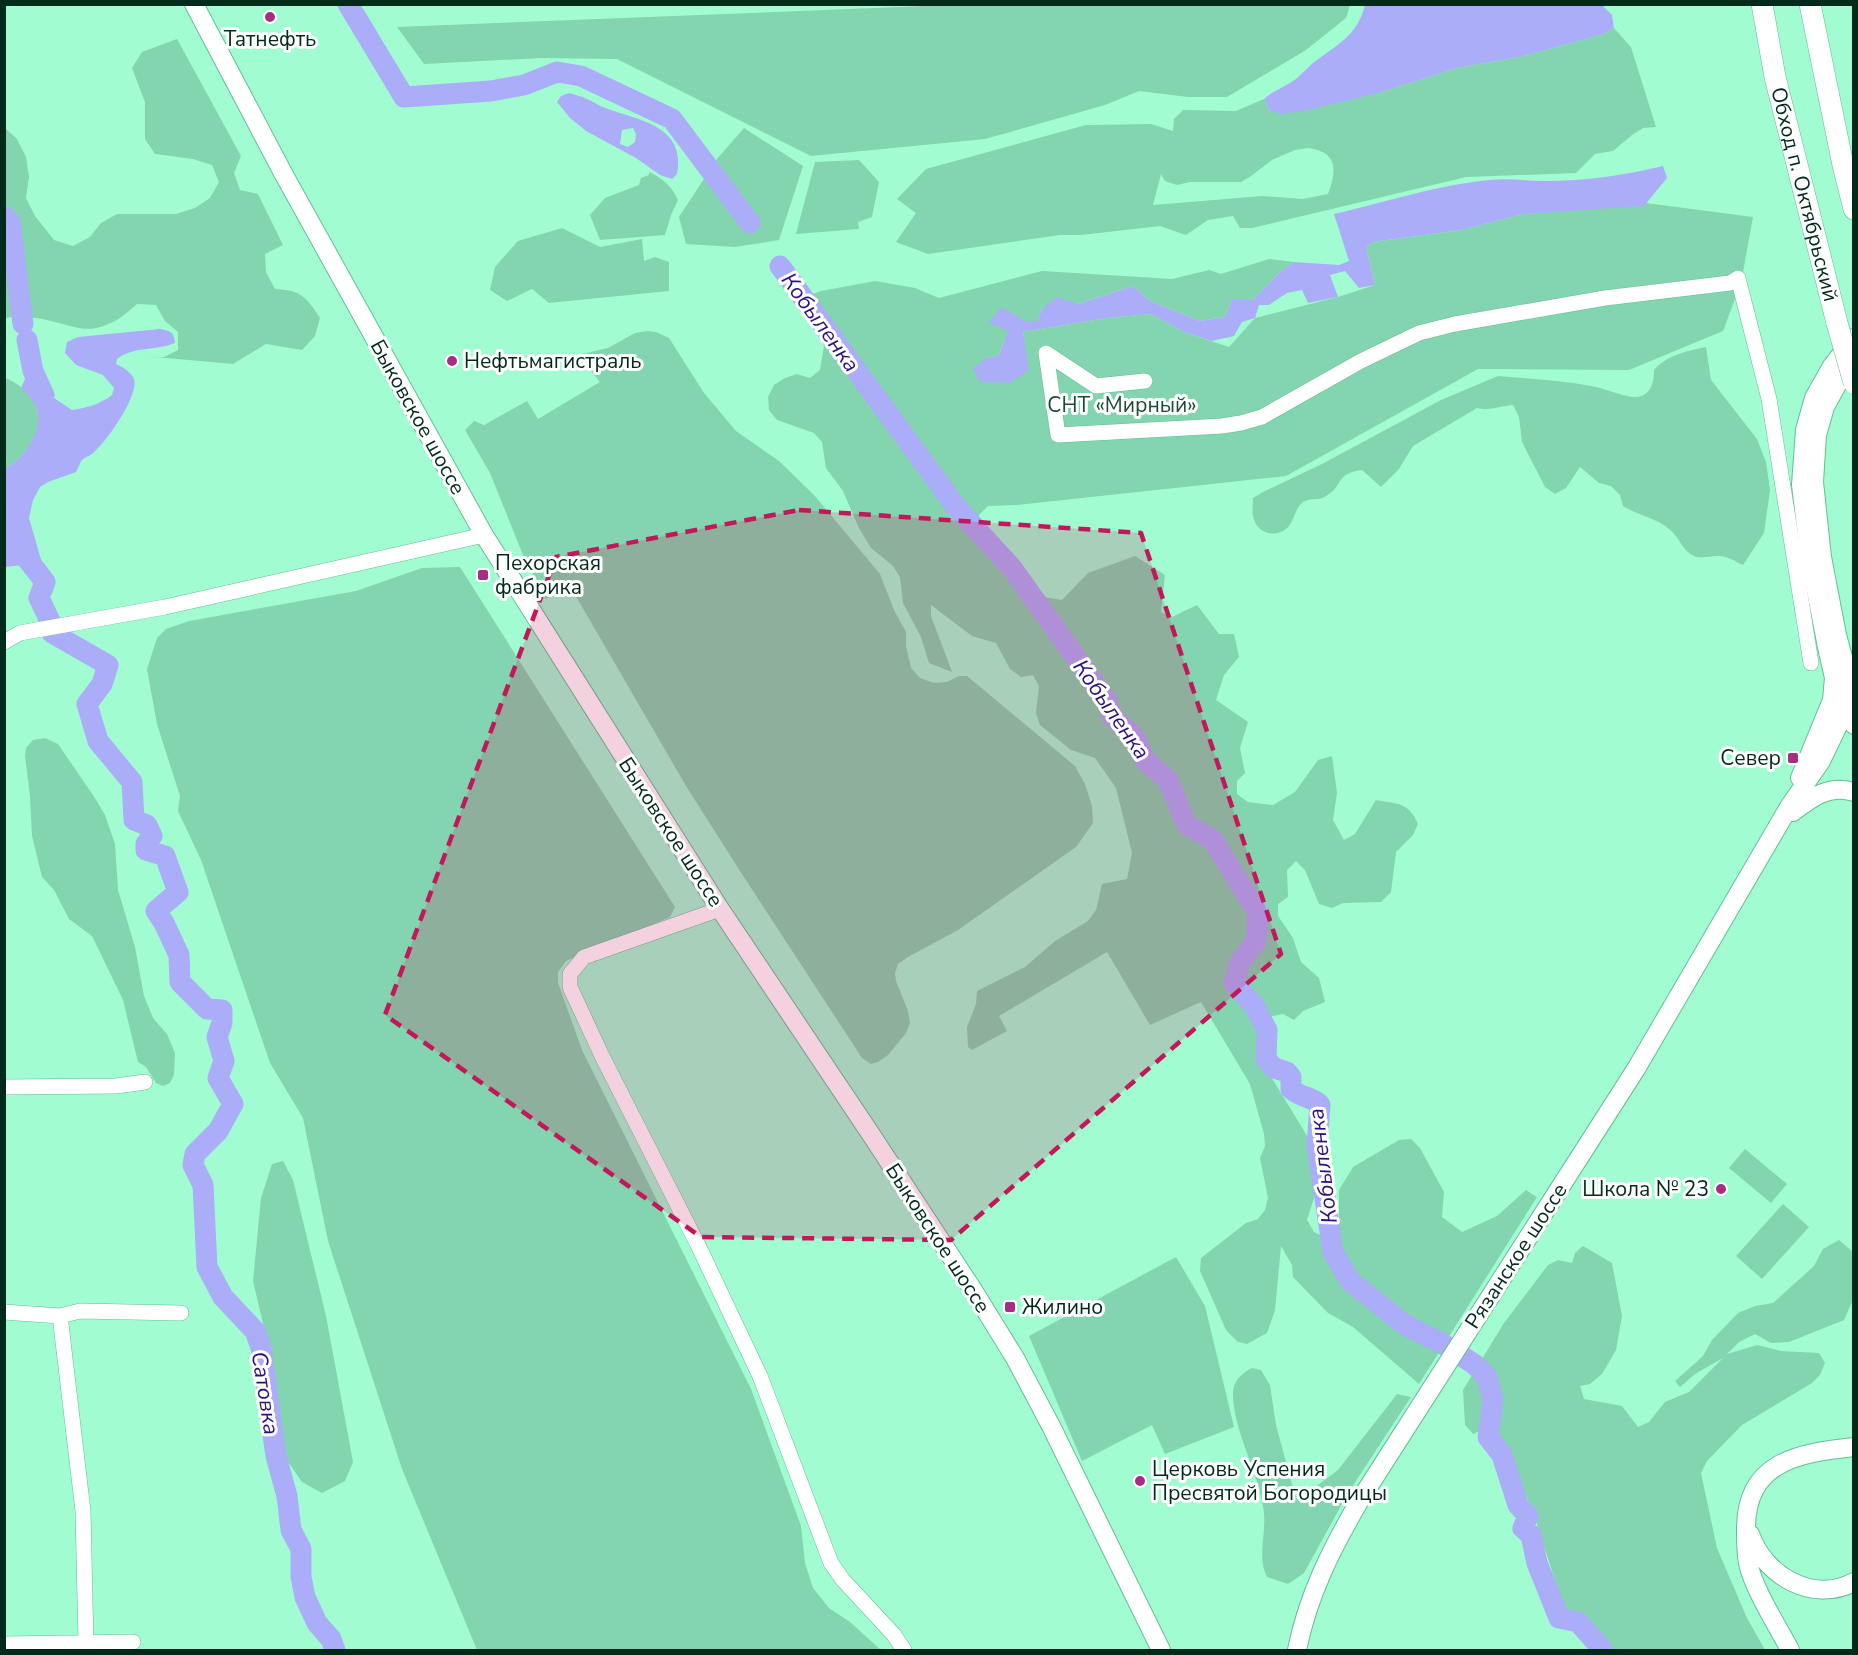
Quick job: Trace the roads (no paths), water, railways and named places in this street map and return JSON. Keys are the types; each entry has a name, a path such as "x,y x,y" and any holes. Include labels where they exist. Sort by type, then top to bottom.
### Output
{"highway":[{"name":"Обход п. Октябрьский","path":"1762,4 1775,77 1799,178 1854,383"},
{"name":"Обход п. Октябрьский","path":"1810,4 1854,209"}],"main road":[{"name":"Быковское шоссе","path":"194,4 283,173 484,535 720,909 891,1165 1015,1358 1161,1650"},
{"path":"1854,338 1832,366 1814,398 1804,430 1801,485 1810,559 1834,678 1854,725"},
{"path":"1848,707 1850,683 1837,635 1822,557 1814,482 1817,435 1826,407 1843,374 1854,360"},
{"name":"Рязанское шоссе","path":"1789,807 1825,721 1832,700 1834,678"},
{"name":"Рязанское шоссе","path":"1297,1650 1313,1591 1332,1548 1360,1500 1636,1069 1789,807 1821,761 1848,707"},
{"path":"1771,839 1791,813 1809,799 1822,792 1836,790 1854,792"},
{"path":"1790,1650 1755,1583 1748,1564 1745,1520 1747,1502 1757,1485 1770,1470 1805,1454 1850,1448"},
{"path":"1745,1520 1760,1554 1776,1572 1792,1583 1826,1590 1854,1582"}],"street":[{"path":"1145,381 1096,386 1046,353 1058,435 1222,426 1262,417 1361,361 1419,333 1455,324 1605,298 1730,283 1738,278 1769,399 1811,663"},
{"path":"4,642 20,633 165,606 484,535"},
{"path":"720,909 584,957 570,974 570,987 760,1376 831,1563 843,1580 894,1635 904,1650"},
{"path":"4,1087 116,1086 145,1082"},
{"path":"4,1312 60,1316 80,1311 181,1313"},
{"path":"60,1316 83,1511 86,1643"},
{"path":"4,1644 133,1642"}],"water":[{"path":"1365,5 1602,5 1612,15 1614,28 1604,34 1520,57 1457,68 1382,92 1309,110 1282,114 1270,111 1264,99 1296,79 1345,39 1357,25"},
{"path":"569,93 580,96 659,128 675,146 678,158 677,174 672,179 660,175 636,158 586,131 570,118 557,102 561,96","holes":["633,128 636,134 635,142 628,147 620,144 622,130"]},
{"path":"1663,166 1667,178 1644,206 1524,214 1461,230 1373,242 1366,247 1375,285 1359,288 1345,271 1330,275 1338,297 1308,303 1302,290 1287,293 1269,305 1259,305 1255,318 1242,322 1234,336 1212,341 1184,332 1151,314 1107,318 1023,332 1029,370 1010,383 980,382 973,368 987,358 999,355 1008,331 989,323 1001,307 1025,321 1037,321 1042,309 1057,297 1078,304 1133,286 1150,301 1200,321 1225,317 1232,300 1253,300 1279,273 1294,262 1339,265 1349,261 1334,214 1470,182 1497,179 1545,181 1590,179"},
{"path":"160,329 171,333 175,343 137,350 117,359 116,364 134,379 132,396 121,418 93,453 82,460 76,472 40,487 33,500 29,518 42,563 39,567 23,565 5,567 5,468 24,453 33,439 38,423 36,408 21,388 25,379 33,371 40,376 51,396 72,410 93,405 112,395 114,388 103,375 76,365 65,353 67,342 78,337"}],"waterway":[{"name":"Кобыленка","path":"348,4 404,97 491,91 524,85 557,72 581,76 672,119 750,223"},
{"name":"Сатовка","path":"4,216 10,222 23,324"},
{"name":"Кобыленка","path":"780,266 957,508 1012,568 1107,701 1112,716 1134,737 1146,761 1168,780 1187,825 1213,840 1258,913 1256,941 1240,962 1234,983 1255,1007 1267,1030 1266,1059 1274,1068 1287,1072 1291,1077 1291,1089 1320,1105 1317,1145 1333,1252 1350,1281 1405,1325 1443,1344 1474,1364 1487,1377 1493,1400 1488,1437 1502,1455 1518,1505 1528,1516 1523,1528 1531,1535 1537,1563 1559,1618 1578,1622 1603,1650"},
{"name":"Сатовка","path":"27,340 33,371 44,395"},
{"name":"Сатовка","path":"20,540 25,556 45,582 39,598 50,621"},
{"name":"Сатовка","path":"52,633 108,665 102,684 87,704 98,741 132,782 134,820 147,825 152,836 146,844 146,850 165,856 178,892 156,911 179,955 180,982 207,1009 222,1010 222,1023 217,1037 224,1061 218,1078 233,1104 218,1131 195,1154 193,1165 203,1185 207,1267 223,1297 255,1331 261,1347 276,1456 287,1496 291,1530 301,1549 301,1577 305,1597 317,1623 331,1639 335,1650"}],"place":[{"name":"Татнефть","path":"270,17"},
{"name":"Нефтьмагистраль","path":"452,361"},
{"name":"Пехорская фабрика","path":"483,575"},
{"name":"Север","path":"1793,758"},
{"name":"Школа № 23","path":"1721,1189"},
{"name":"Жилино","path":"1010,1307"},
{"name":"Церковь Успения Пресвятой Богородицы","path":"1140,1481"}],"park label":[{"name":"СНТ «Мирный»","path":"1122,405"}]}
